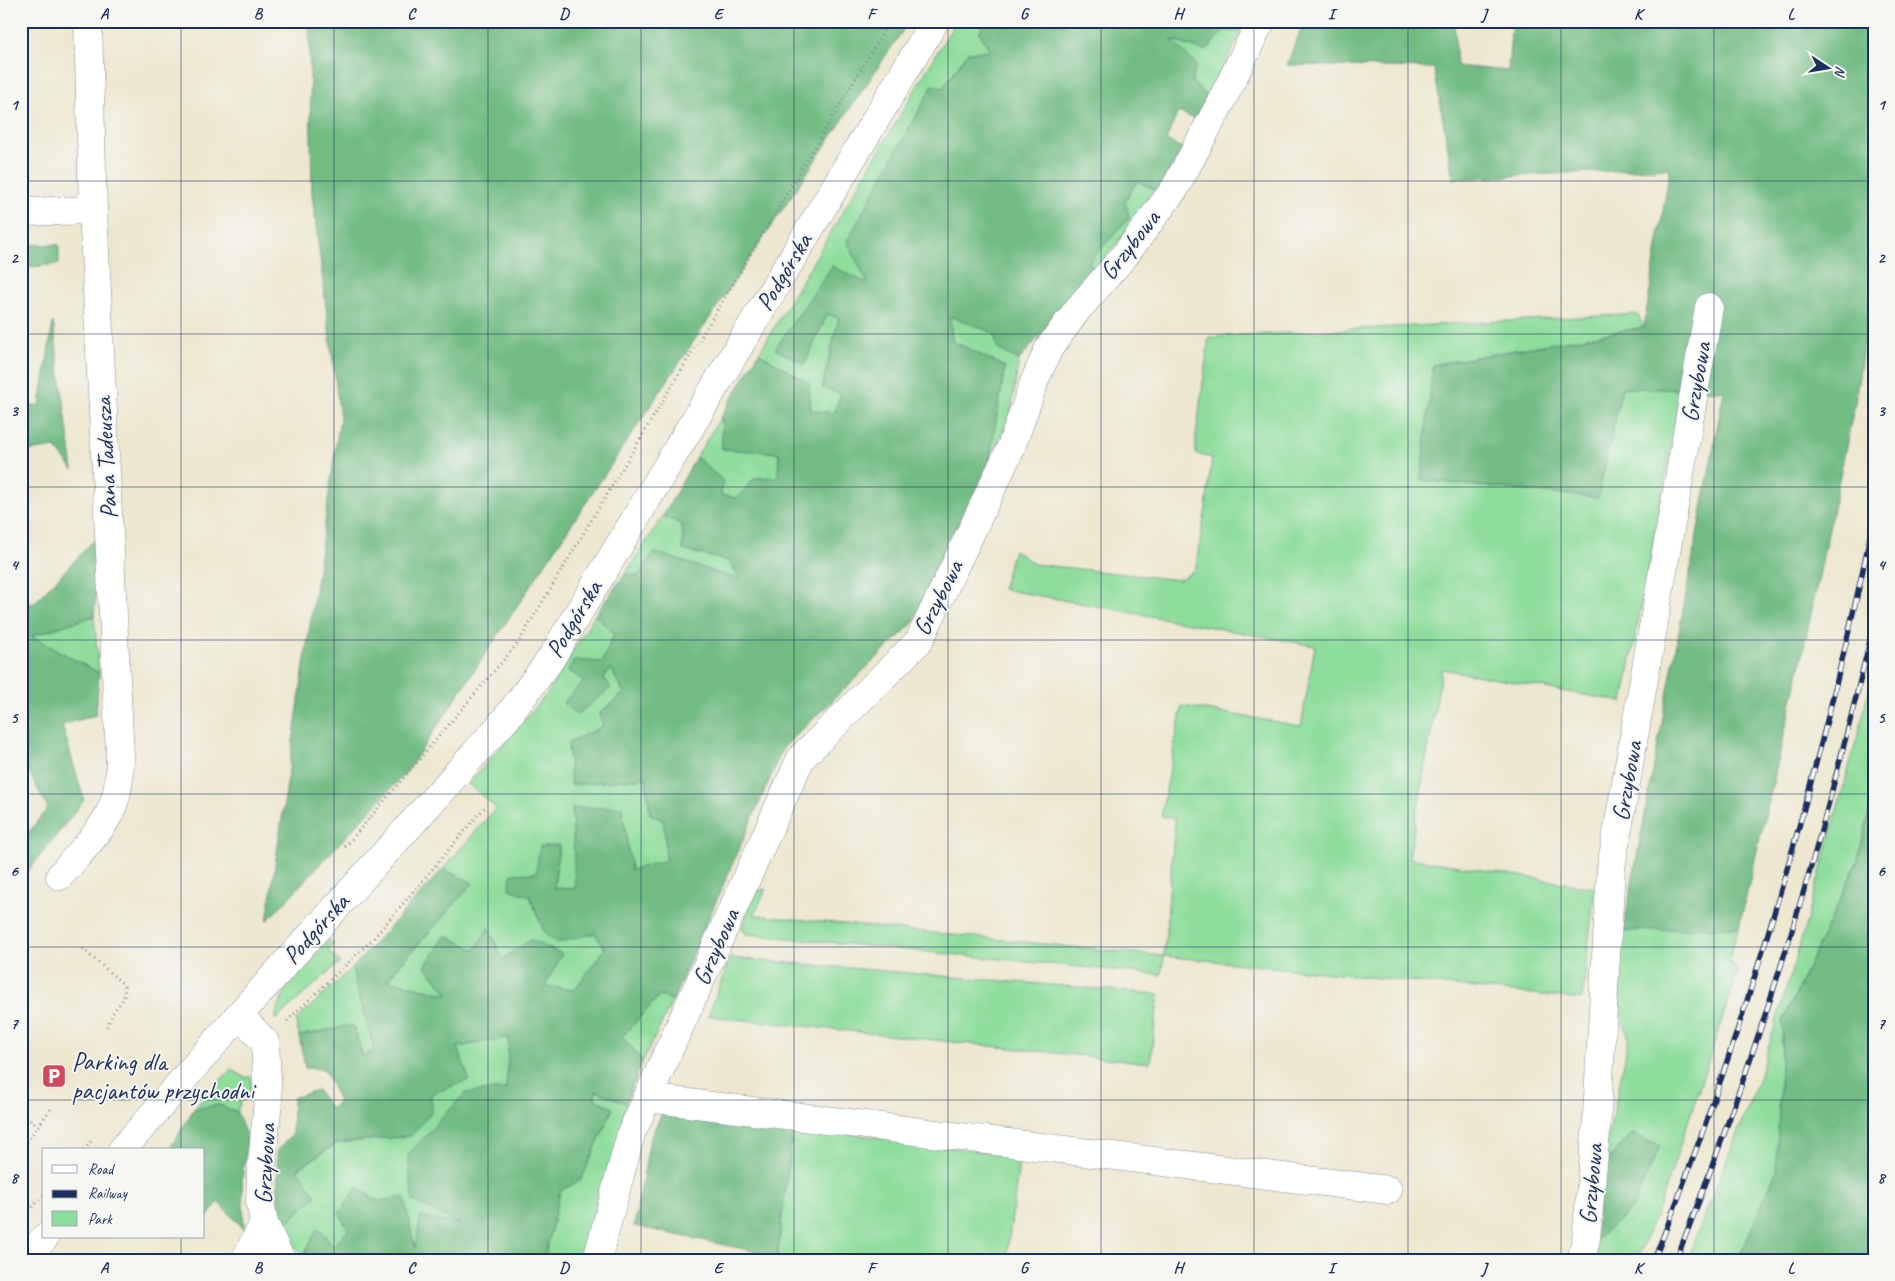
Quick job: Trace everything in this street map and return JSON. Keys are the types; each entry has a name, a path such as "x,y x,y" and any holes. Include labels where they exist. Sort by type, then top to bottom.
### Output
{"street":[{"name":"Pana Tadeusza","path":"60,876 108,818 114,804 120,772 111,552 93,210 88,21"},
{"name":"Podgórska","path":"124,1148 239,1015 505,720 550,660 935,21"},
{"name":"Grzybowa","path":"597,1260 631,1134 801,758 919,641 1010,450 1034,380 1049,348 1078,309 1125,254 1175,188 1220,104 1261,21"},
{"path":"21,212 93,210"},
{"name":"Grzybowa","path":"1581,1260 1586,1239 1596,1132 1612,868 1709,307"},
{"path":"239,1015 265,1042"},
{"name":"Grzybowa","path":"265,1042 268,1100 260,1202 264,1223 280,1260"},
{"path":"648,1098 1388,1190"},
{"path":"245,1260 264,1223"},
{"path":"25,1260 44,1238"}],"path":[{"path":"344,848 518,643 890,21"},
{"path":"265,1042 373,939 485,807"},
{"path":"83,949 124,985 123,1001 113,1012 107,1027"},
{"path":"21,1150 53,1106"},
{"path":"26,1117 38,1126"},
{"path":"86,1148 92,1141"},
{"path":"28,1210 42,1197"}],"green space":[{"path":"309,21 909,21 408,770 267,921 340,418 312,194"},
{"path":"956,21 985,21 979,32 991,51 968,52 943,88 869,284 775,348 805,363 828,313 839,318 822,387 841,394 834,413 811,410 809,383 759,353"},
{"path":"985,21 1247,21 1242,33 1224,30 1206,51 1171,40 1196,64 1192,82 1207,96 1195,119 1178,112 1166,140 1184,149 1158,191 1137,181 1125,201 1129,218 1089,262 1095,271 1019,360 998,349 994,333 950,316 952,341 1005,367 989,462 914,622 783,748 673,1000 659,996 622,1037 643,1061 626,1103 596,1091 595,1099 613,1108 581,1180 560,1191 544,1260 306,1260 303,1256 318,1228 334,1246 348,1230 339,1213 358,1187 378,1201 404,1197 415,1248 421,1217 461,1225 413,1201 408,1155 465,1093 506,1089 509,1037 458,1047 469,1080 431,1094 432,1111 411,1136 337,1143 297,1169 316,1196 279,1229 277,1150 292,1135 293,1098 317,1090 331,1109 339,1101 324,1069 305,1068 299,1036 353,1025 363,1057 374,1049 352,968 443,869 473,883 387,980 449,995 425,966 446,935 475,950 489,927 502,959 531,940 562,954 545,986 574,990 605,949 595,933 557,943 544,932 530,896 509,889 511,874 536,873 540,846 559,845 554,888 575,889 572,808 622,807 631,870 666,860 664,821 650,814 646,778 571,785 568,743 603,726 600,713 624,693 611,669 604,677 611,688 576,715 563,703 584,681 568,670 575,660 602,662 614,634 595,615 625,574 638,576 654,552 740,580 729,561 683,550 682,524 663,516 696,457 723,481 721,495 737,498 755,478 778,477 779,453 722,449 722,415 759,353 809,383 811,410 834,413 841,394 822,388 839,318 827,314 805,364 775,349 832,266 868,284 847,241 933,85 943,88 968,52 990,51 979,32"},
{"path":"1304,21 1454,21 1457,66 1508,71 1512,21 1874,21 1874,273 1855,403 1800,667 1739,927 1623,931 1724,391 1622,388 1598,498 1421,480 1433,365 1644,327 1670,168 1453,179 1434,68 1287,65"},
{"path":"1224,29 1242,33 1207,96 1192,82 1170,40 1206,51"},
{"path":"1137,181 1158,191 1095,271 1088,262 1129,218 1125,201"},
{"path":"21,244 59,245 59,264 21,268"},
{"path":"1637,314 1644,327 1436,364 1421,480 1597,498 1622,388 1682,389 1623,702 1442,669 1409,858 1595,888 1582,999 1164,956 1175,819 1161,816 1182,706 1301,726 1315,646 1002,589 1014,550 1034,564 1179,580 1195,570 1206,508 1212,458 1196,454 1196,436 1209,337"},
{"path":"950,316 994,333 998,349 1019,360 1010,417 989,462 1005,367 952,341"},
{"path":"53,322 73,470 55,447 21,452 21,406 40,405"},
{"path":"722,415 722,448 779,453 778,477 755,478 737,498 720,495 723,481 696,457"},
{"path":"663,516 682,524 683,550 729,561 741,580 654,553 638,576 625,574"},
{"path":"100,534 94,616 31,636 99,673 96,715 62,725 84,800 21,880 21,842 48,808 21,758 21,600 33,604"},
{"path":"595,615 614,634 602,663 575,660 568,670 584,681 604,677 611,668 624,693 600,713 603,726 571,785 646,778 650,814 664,821 666,860 575,889 554,888 559,845 537,873 530,896 544,932 557,942 595,933 605,949 575,990 544,986 561,954 449,995 387,980 472,883 443,869 496,808 468,784 547,694"},
{"path":"94,616 99,673 31,636"},
{"path":"1874,665 1874,792 1857,863 1783,1021 1776,1172 1738,1260 1687,1260 1758,1081 1805,927 1862,720"},
{"path":"1874,792 1874,1215 1866,1260 1738,1260 1776,1172 1783,1021 1857,863"},
{"path":"766,889 754,915 1164,956 1161,975 746,934 742,928 755,891"},
{"path":"1739,927 1729,959 1738,972 1664,1194 1637,1260 1589,1260 1595,1241 1660,1146 1632,1134 1602,1166 1629,1038 1613,992 1623,931"},
{"path":"329,940 334,944 328,951 340,962 275,1020 278,1008 289,987 304,967"},
{"path":"730,958 1159,994 1150,1063 708,1016"},
{"path":"352,968 374,1049 363,1057 353,1025 299,1036 296,1020"},
{"path":"659,996 673,1000 643,1061 622,1037"},
{"path":"509,1037 506,1089 465,1093 463,1226 415,1250 348,1230 334,1246 318,1228 303,1256 279,1229 316,1196 297,1170 337,1143 411,1136 431,1094 458,1047"},
{"path":"231,1069 244,1077 251,1077 251,1091 242,1098 237,1112 219,1105 194,1109"},
{"path":"596,1090 626,1103 622,1129 586,1260 544,1260 560,1191 581,1180 613,1108 595,1099"},
{"path":"219,1105 237,1112 248,1141 242,1179 244,1229 218,1202 205,1221 205,1148 170,1148 194,1109"},
{"path":"664,1109 793,1126 777,1256 634,1226 650,1139"},
{"path":"793,1126 1020,1157 1006,1260 777,1260"},
{"path":"1632,1134 1660,1146 1632,1209 1595,1241 1602,1166"}],"railway":[{"path":"1654,1260 1689,1170 1721,1079 1752,987 1780,894 1830,708 1874,519"},
{"path":"1676,1260 1731,1115 1780,968 1827,808 1874,624"}],"place":[{"name":"Parking dla pacjantów przychodni","path":"54,1076"}]}
